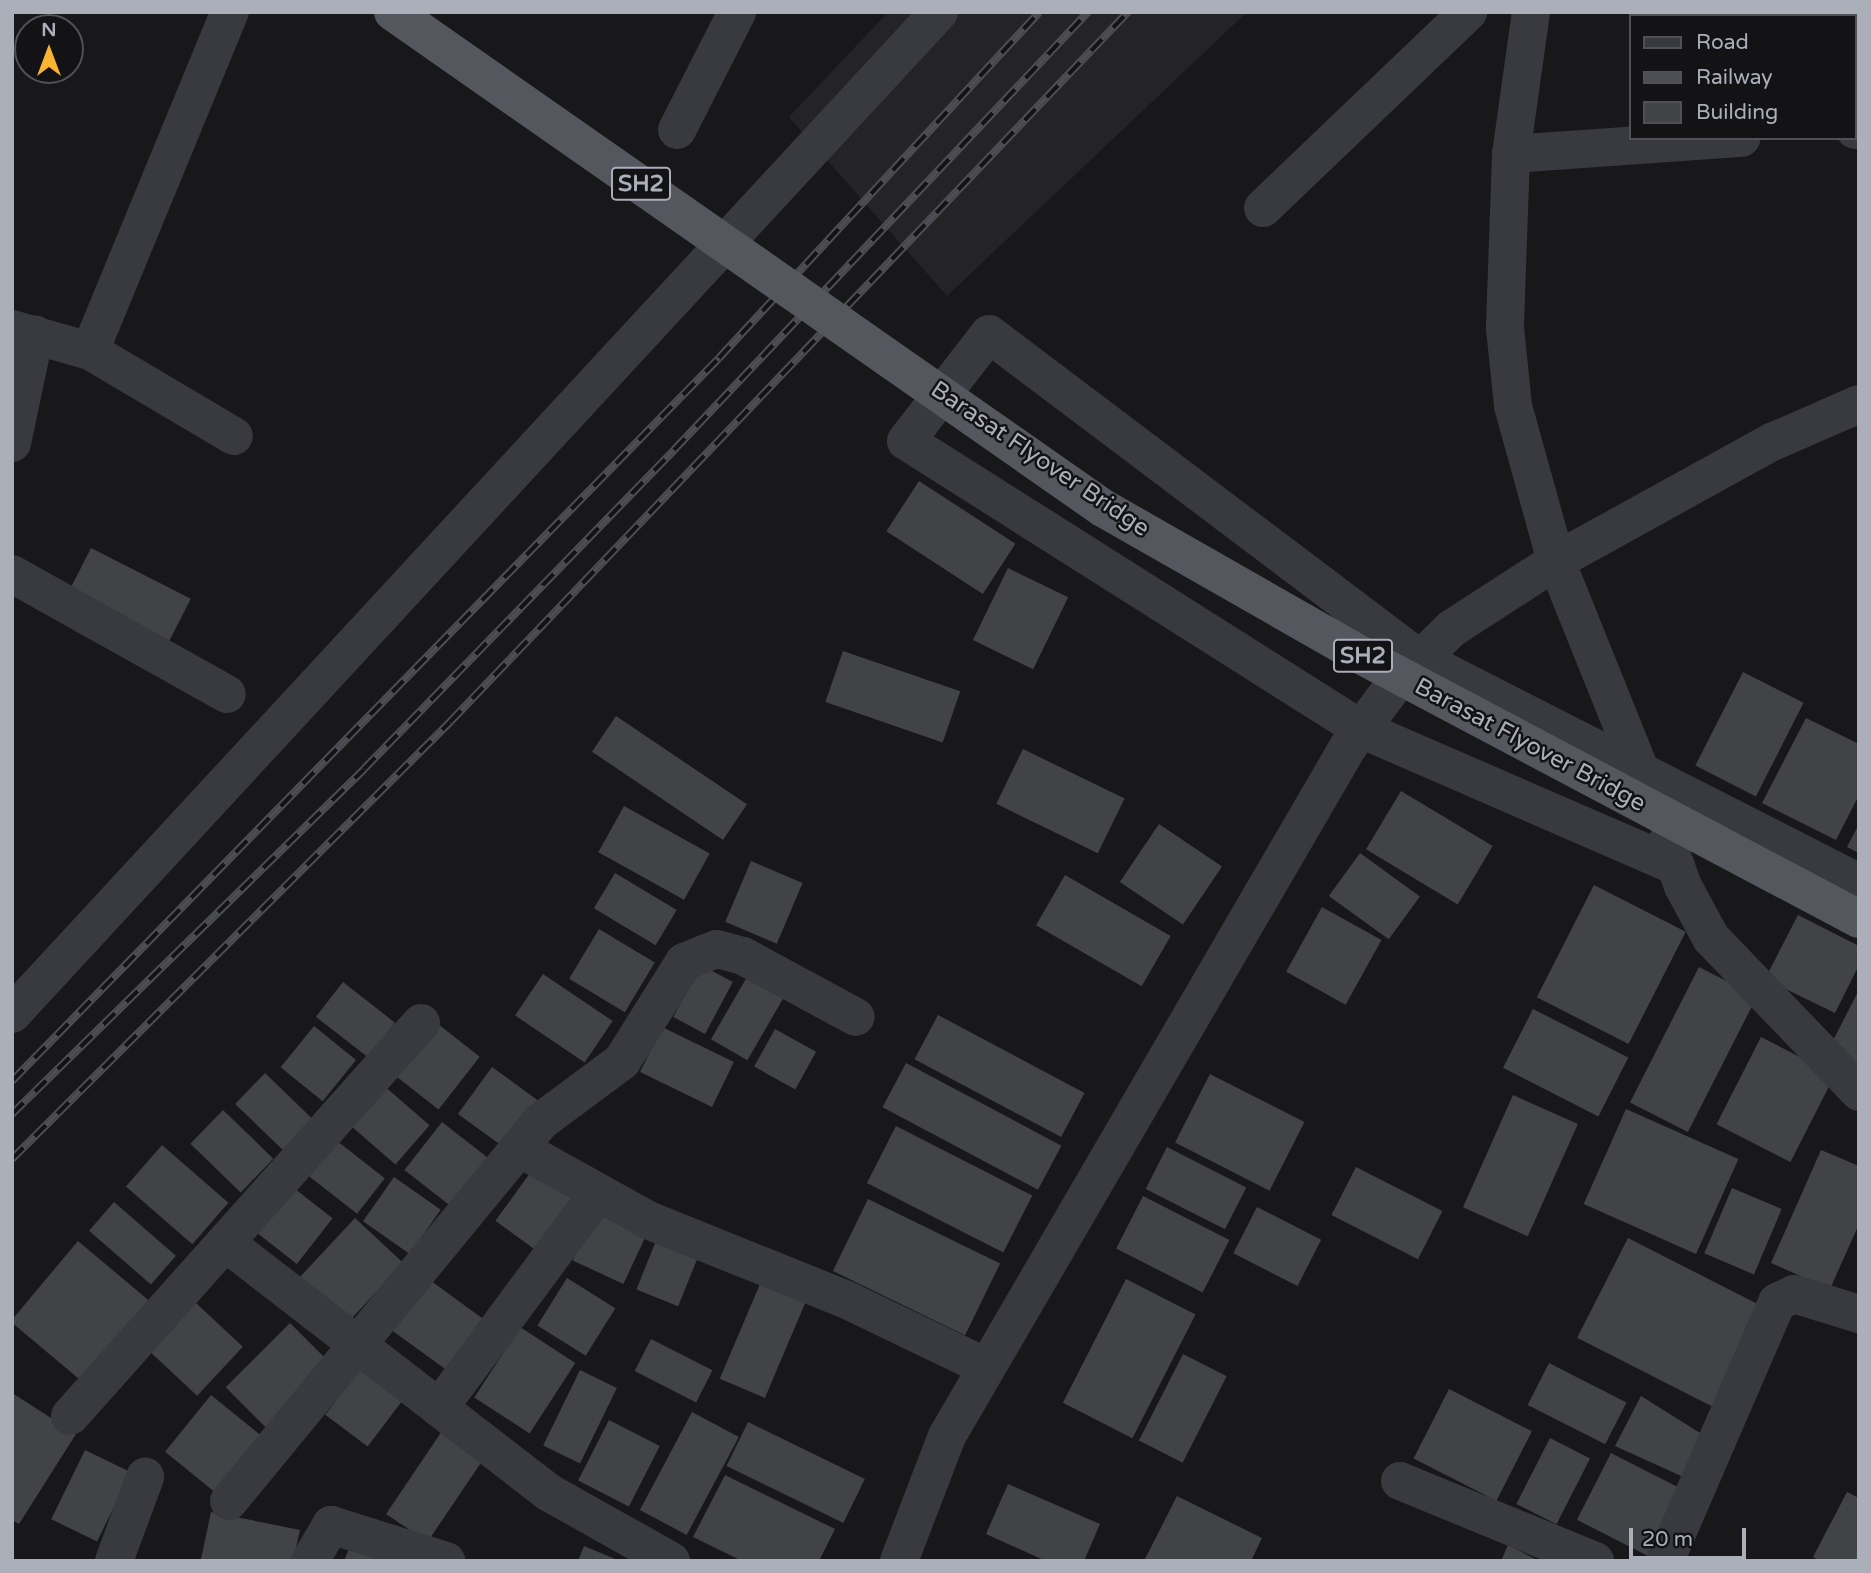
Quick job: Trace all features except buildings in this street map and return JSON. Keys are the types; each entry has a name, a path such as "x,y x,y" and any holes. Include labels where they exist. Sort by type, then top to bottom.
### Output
{"main road":[{"name":"Barasat Flyover Bridge","path":"393,12 890,355 1103,508 1357,653 1859,919"}],"street":[{"path":"90,351 230,12"},
{"path":"677,130 737,12"},
{"path":"12,1014 939,12"},
{"path":"1263,208 1468,12"},
{"path":"1531,12 1511,154 1505,328 1513,406 1556,561 1643,775 1676,866 1711,938 1859,1092"},
{"path":"1511,154 1712,140"},
{"path":"12,443 24,331 90,351 234,436"},
{"path":"1676,866 1362,729 906,440 989,334 1420,659 1859,883"},
{"path":"899,1561 947,1436 1362,729 1394,685 1451,629 1556,561 1772,442 1859,404"},
{"path":"12,574 228,694"},
{"path":"229,1501 556,1106 581,1094 622,1062 684,962 698,953 718,949 743,956 856,1017"},
{"path":"70,1416 421,1023"},
{"path":"519,1148 598,1193 713,1248 849,1301 986,1367"},
{"path":"439,1408 598,1193"},
{"path":"226,1243 359,1343 548,1492 671,1561"},
{"path":"1665,1561 1777,1302 1794,1294 1859,1314"},
{"path":"114,1561 145,1477"},
{"path":"1400,1481 1595,1561"},
{"path":"310,1561 331,1525 446,1561"}],"shaded area":[{"path":"888,12 1247,12 947,296 789,117"}],"railway":[{"path":"12,1081 719,358 1039,12"},
{"path":"12,1114 364,769 674,450 1088,12"},
{"path":"12,1159 450,722 1128,12"}]}
